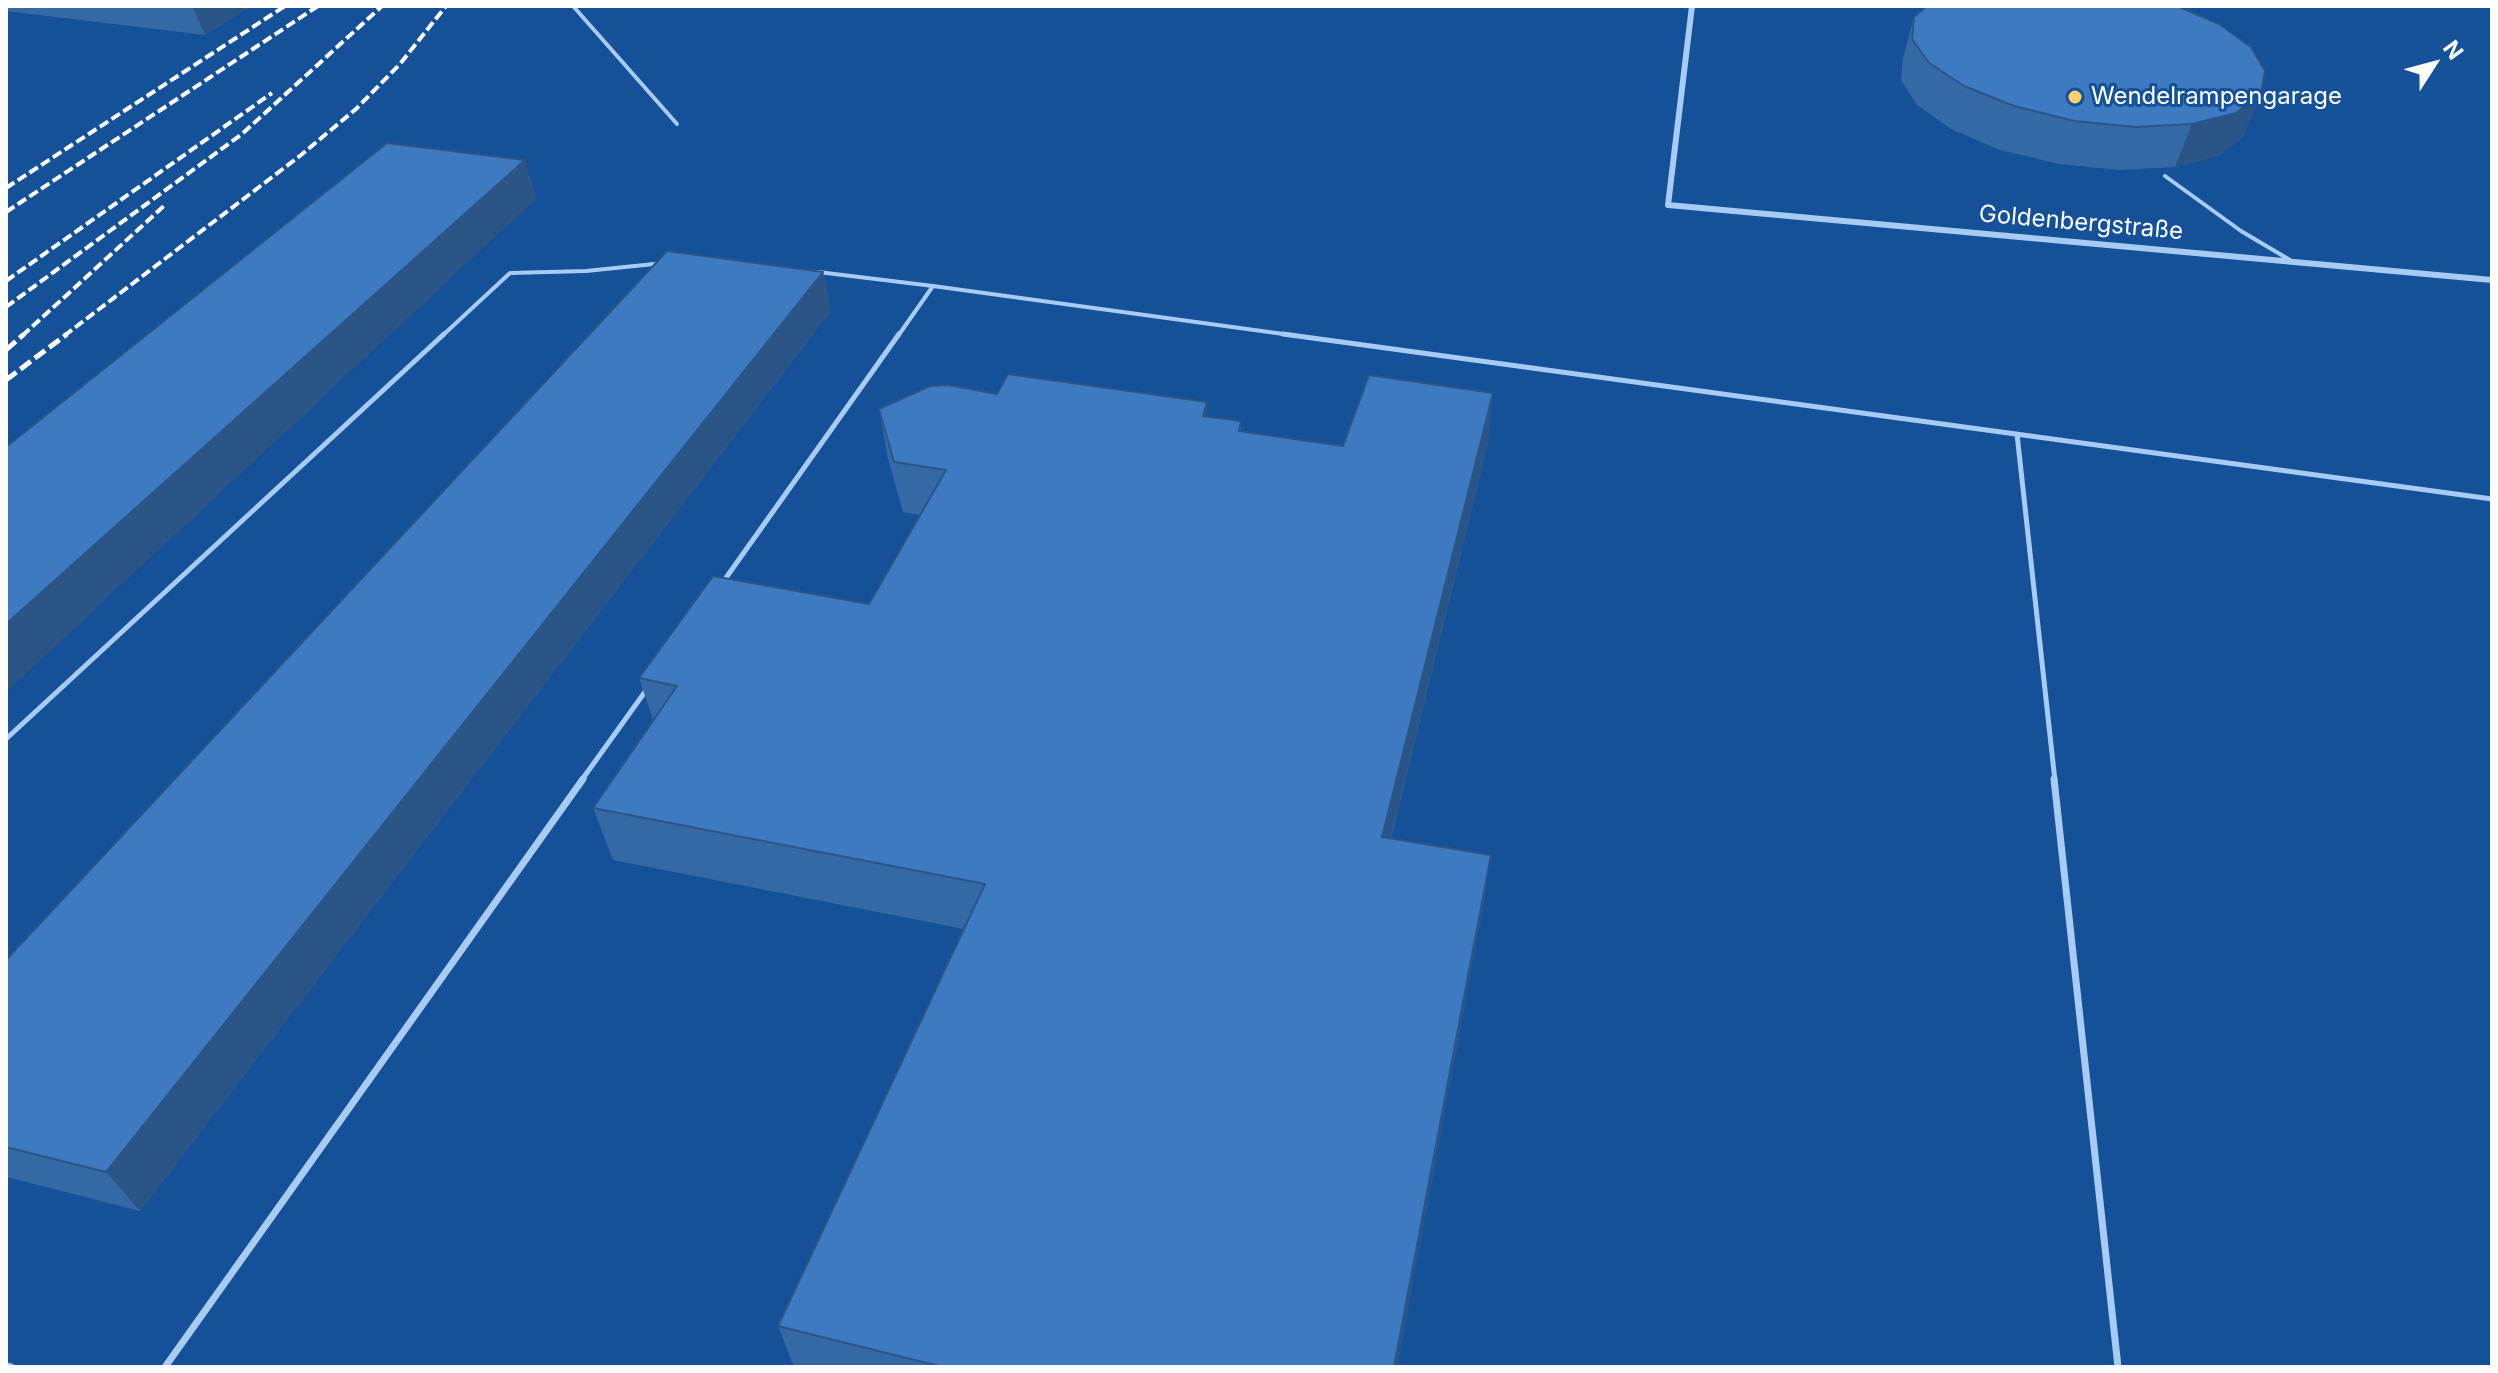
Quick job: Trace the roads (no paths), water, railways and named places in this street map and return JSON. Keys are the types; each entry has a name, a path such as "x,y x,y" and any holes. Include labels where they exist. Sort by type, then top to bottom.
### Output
{"street":[{"name":"Goldenbergstraße","path":"1692,6 1668,205 2492,280"}],"lane":[{"path":"573,6 677,124"},
{"path":"2165,176 2241,231 2290,260"},
{"path":"6,739 510,273 586,271 678,261"},
{"path":"813,271 2492,499"},
{"path":"720,586 933,286"},
{"path":"2017,434 2118,1367"},
{"path":"165,1367 655,677"}],"railway":[{"path":"6,188 285,6"},
{"path":"6,212 318,6"},
{"path":"6,307 242,134 382,6"},
{"path":"64,336 301,155 356,109 400,64 446,6"},
{"path":"6,281 272,93"},
{"path":"22,336 166,204"},
{"path":"6,350 24,334"},
{"path":"6,380 67,334"}],"place":[{"name":"Wendelrampengarage","path":"2075,97"}]}
